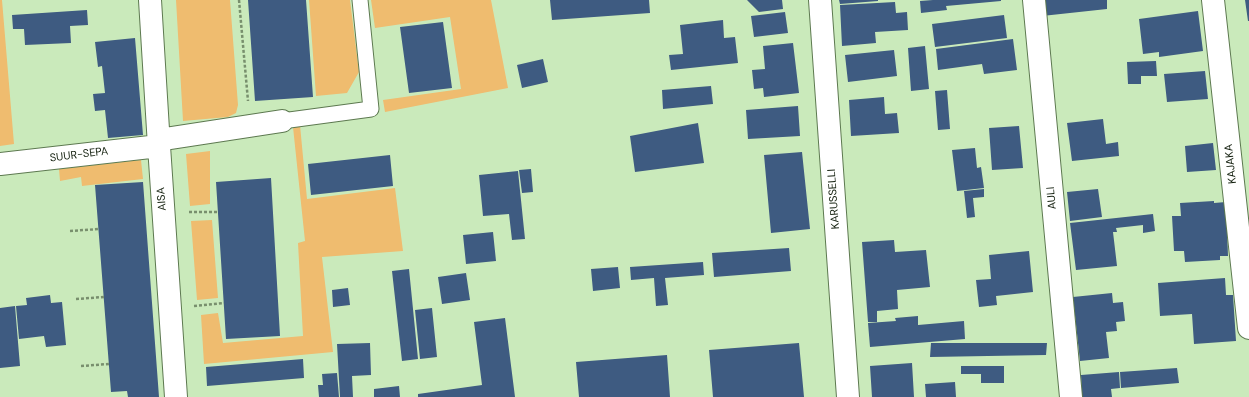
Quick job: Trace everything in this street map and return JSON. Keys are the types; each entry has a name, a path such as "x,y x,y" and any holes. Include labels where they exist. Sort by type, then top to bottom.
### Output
{"street":[{"name":"AISA","path":"150,0 158,143 176,397"},
{"name":"KARUSSELLI","path":"820,0 848,397"},
{"name":"AULI","path":"1034,0 1071,397"},
{"name":"KAJAKA","path":"1213,0 1248,318"},
{"name":"SUUR-SEPA","path":"0,164 158,143 282,121"}],"lane":[{"path":"282,121 371,109 360,0"}],"path":[{"path":"233,129 247,113 249,104 239,0"},
{"path":"182,212 218,212"},
{"path":"70,231 98,229"},
{"path":"76,299 104,297"},
{"path":"189,307 224,304"},
{"path":"81,366 109,364"}],"shaded area":[{"path":"0,0 2,0 14,144 0,146"},
{"path":"176,0 230,0 238,105 236,113 228,117 183,121"},
{"path":"309,0 350,0 359,72 347,93 316,96"},
{"path":"371,0 491,0 508,88 385,112 383,100 461,89 450,17 375,28"},
{"path":"300,125 307,199 395,188 403,251 322,257 333,352 204,364 201,315 218,313 223,343 303,336 298,243 305,241 293,127"},
{"path":"210,151 210,204 190,206 186,154"},
{"path":"141,160 143,179 82,186 81,177 60,181 59,169"},
{"path":"212,220 218,298 197,300 191,221"}],"building":[{"path":"248,0 306,0 313,97 255,101"},
{"path":"550,0 649,0 650,13 552,20"},
{"path":"747,0 782,0 783,9 759,12"},
{"path":"839,0 878,0 878,1 840,4"},
{"path":"1040,0 1107,0 1107,9 1042,16"},
{"path":"1245,0 1249,0 1249,21 1248,21"},
{"path":"920,1 1001,1 946,6 947,10 921,13"},
{"path":"895,2 896,13 907,12 908,30 875,32 876,43 842,46 840,5"},
{"path":"87,10 88,25 70,26 71,43 25,45 24,29 13,29 12,15"},
{"path":"1198,11 1203,51 1159,57 1159,52 1143,54 1139,19"},
{"path":"785,12 788,33 754,37 751,16"},
{"path":"1004,15 1007,38 935,47 932,24"},
{"path":"723,20 724,38 735,37 738,63 671,70 669,55 683,54 680,25"},
{"path":"443,22 452,88 409,93 400,27"},
{"path":"135,38 143,135 108,138 105,110 95,111 93,94 105,93 102,66 98,67 95,42"},
{"path":"1013,39 1017,70 984,74 982,64 938,70 936,49"},
{"path":"793,43 799,93 764,97 763,88 754,89 752,70 765,69 763,46"},
{"path":"925,46 929,89 911,91 908,48"},
{"path":"894,50 897,76 848,82 845,55"},
{"path":"543,59 548,82 522,88 517,65"},
{"path":"1156,61 1157,76 1141,76 1141,84 1128,84 1127,62"},
{"path":"1205,71 1208,99 1167,102 1164,74"},
{"path":"711,86 713,104 663,109 662,90"},
{"path":"947,90 950,129 938,130 935,91"},
{"path":"884,97 885,114 897,113 899,133 851,136 849,100"},
{"path":"798,106 800,136 748,139 746,110"},
{"path":"1103,119 1106,144 1118,142 1119,156 1072,161 1067,123"},
{"path":"698,123 704,163 635,172 630,136"},
{"path":"1019,126 1023,168 992,170 989,128"},
{"path":"1213,143 1216,170 1187,172 1185,146"},
{"path":"975,148 977,168 981,167 984,188 957,191 952,150"},
{"path":"802,152 810,229 771,233 764,155"},
{"path":"390,155 393,186 311,195 308,164"},
{"path":"531,169 533,192 522,193 519,170"},
{"path":"518,171 525,239 512,240 509,214 483,216 479,175"},
{"path":"271,178 280,336 226,339 216,182"},
{"path":"143,182 159,397 128,397 127,391 111,392 95,185"},
{"path":"984,189 984,197 973,198 975,217 967,218 964,191"},
{"path":"1098,189 1102,217 1070,221 1067,192"},
{"path":"1214,201 1214,203 1226,202 1228,256 1220,256 1220,260 1185,262 1184,251 1174,251 1172,216 1181,216 1180,203"},
{"path":"1153,214 1155,231 1143,233 1143,225 1116,228 1117,232 1113,232 1117,266 1076,270 1070,223"},
{"path":"493,232 496,261 466,264 463,235"},
{"path":"894,240 895,252 926,250 930,287 897,290 898,309 877,311 877,322 868,322 862,242"},
{"path":"789,248 791,271 714,277 712,253"},
{"path":"1029,251 1033,292 996,296 997,305 979,307 976,280 991,279 989,255"},
{"path":"703,262 704,275 665,278 668,305 656,306 654,278 631,280 630,267"},
{"path":"618,267 620,288 593,291 591,269"},
{"path":"409,269 418,359 402,361 392,271"},
{"path":"466,273 470,300 442,304 438,277"},
{"path":"1225,278 1226,295 1233,295 1236,341 1194,344 1192,314 1160,316 1158,283"},
{"path":"348,288 350,305 333,307 332,290"},
{"path":"1112,293 1113,303 1123,302 1125,321 1116,322 1117,331 1106,332 1109,358 1080,361 1073,297"},
{"path":"50,295 51,303 62,302 66,345 46,347 44,336 19,339 16,306 27,305 26,298"},
{"path":"15,306 20,366 0,368 0,308"},
{"path":"432,308 437,357 420,359 415,310"},
{"path":"918,316 918,325 964,321 965,339 870,347 868,323 896,321 895,318"},
{"path":"505,318 515,397 418,397 418,394 482,385 474,322"},
{"path":"370,343 371,375 352,376 353,397 340,397 337,344"},
{"path":"799,343 804,397 713,397 709,350"},
{"path":"931,343 1047,343 1046,355 930,357"},
{"path":"667,355 670,397 579,397 576,362"},
{"path":"303,359 304,378 207,386 206,367"},
{"path":"912,363 914,397 872,397 870,366"},
{"path":"961,366 1004,366 1004,383 981,383 981,374 961,374"},
{"path":"1177,368 1179,383 1121,388 1120,372"},
{"path":"1119,372 1120,388 1111,389 1112,397 1082,397 1081,375"},
{"path":"337,373 339,397 319,397 318,385 323,385 322,374"},
{"path":"955,382 956,397 926,397 925,384"},
{"path":"399,386 400,397 374,397 374,389"}]}
